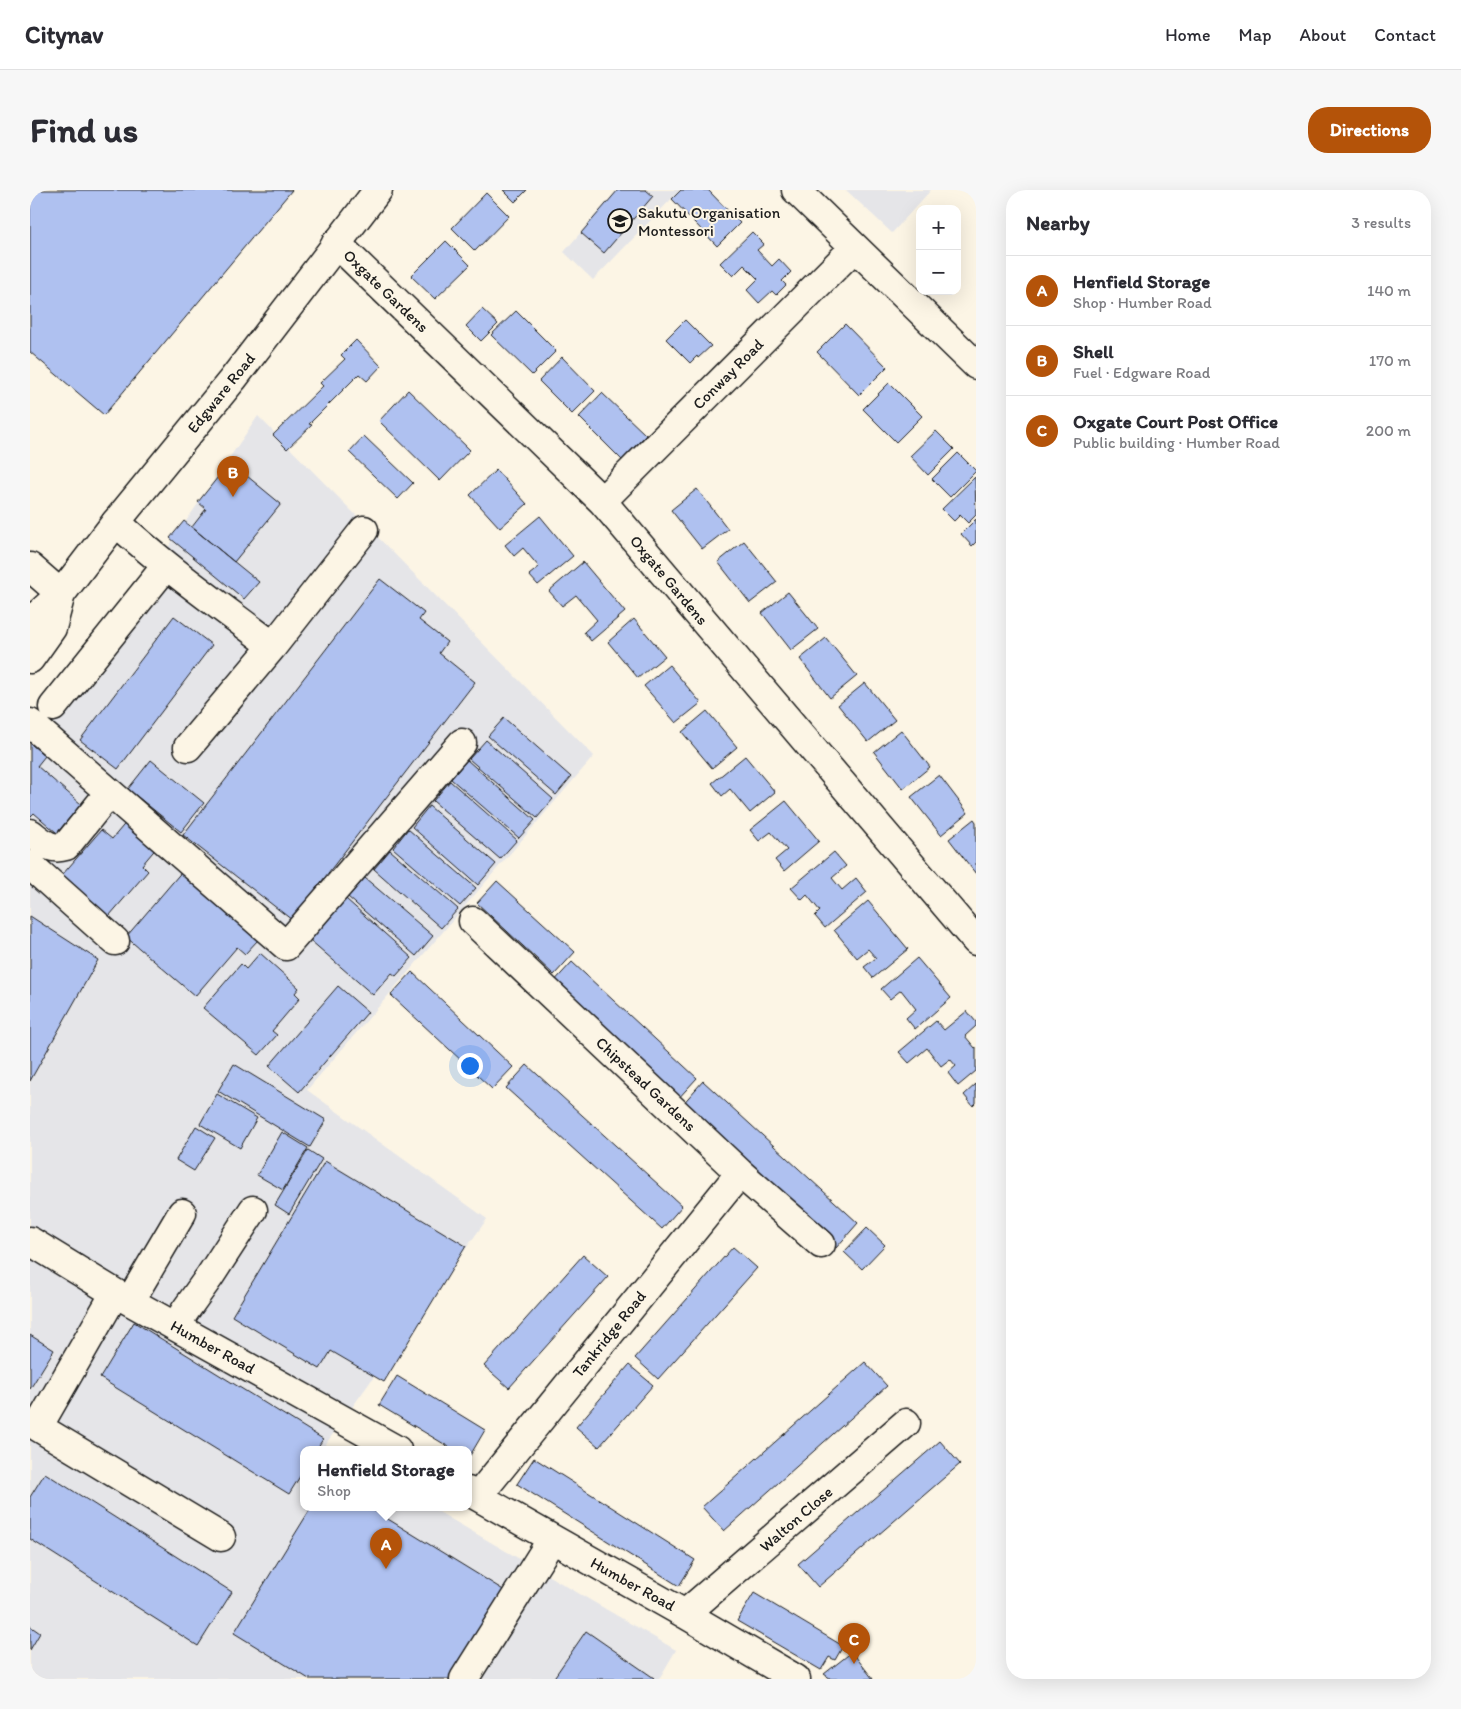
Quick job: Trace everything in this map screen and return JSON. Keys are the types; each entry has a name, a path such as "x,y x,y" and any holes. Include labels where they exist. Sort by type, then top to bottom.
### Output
{"street":[{"name":"Edgware Road","path":"30,622 61,594 116,522 233,379 378,190"},
{"path":"796,190 976,365"},
{"name":"Oxgate Gardens","path":"336,243 602,501 976,941"},
{"name":"Conway Road","path":"602,501 854,248"},
{"path":"116,522 166,566 273,646"},
{"path":"188,747 273,646 364,530"},
{"path":"53,707 166,566"},
{"path":"30,567 61,594"},
{"name":"Edgware Road","path":"30,659 52,628 61,594"},
{"path":"30,723 286,946 462,743"},
{"path":"30,833 49,847 58,848 66,846 109,793"},
{"path":"30,865 115,940"},
{"name":"Chipstead Gardens","path":"473,921 740,1173 822,1244"},
{"name":"Tankridge Road","path":"473,1493 740,1173"},
{"path":"176,1326 184,1311 210,1276 253,1210"},
{"path":"182,1213 123,1297 34,1434 221,1537"},
{"name":"Humber Road","path":"30,1241 123,1297 390,1446"},
{"name":"Walton Close","path":"685,1614 906,1423"},
{"name":"Humber Road","path":"473,1493 796,1679"},
{"path":"464,1679 552,1539"}],"shaded area":[{"name":"Sakutu Organisation Montessori","path":"617,190 680,190 593,280 564,252"},
{"path":"846,190 931,190 892,233"},
{"path":"258,416 594,756 307,1090 487,1219 325,1445 327,1446 300,1446 300,1511 437,1511 676,1650 659,1679 30,1679 30,749"}],"building":[{"path":"30,190 292,190 104,415 30,352"},
{"path":"503,190 527,190 515,202"},
{"path":"618,190 646,190 653,196 604,253 581,233"},
{"path":"681,190 708,190 740,223 717,246 672,199"},
{"path":"486,193 509,216 475,251 452,228"},
{"path":"752,232 764,244 757,250 772,266 779,259 791,272 782,281 786,285 776,295 772,291 759,303 747,290 758,279 744,265 733,276 720,263"},
{"path":"446,241 470,265 435,299 411,276"},
{"path":"482,309 498,324 481,341 466,326"},
{"path":"516,311 556,351 532,375 491,335"},
{"path":"685,320 711,346 690,363 666,339"},
{"path":"845,324 887,367 859,395 817,352"},
{"path":"356,340 381,366 367,381 359,374 287,449 273,435 323,386 320,383 345,359 341,355"},
{"path":"562,357 595,391 572,414 539,381"},
{"path":"889,383 922,416 896,442 863,409"},
{"path":"408,390 470,450 440,481 379,421"},
{"path":"602,393 646,435 622,460 579,417"},
{"path":"936,431 954,449 928,475 910,456"},
{"path":"364,436 413,483 398,499 349,452"},
{"path":"958,453 976,471 950,497 932,479"},
{"path":"230,462 281,504 234,562 192,527 206,509 198,502"},
{"path":"496,470 527,504 500,528 470,495"},
{"path":"975,477 976,515 968,523 960,515 954,521 942,509"},
{"path":"697,489 728,529 702,549 671,510"},
{"path":"540,516 573,556 538,585 529,575 539,567 523,548 514,556 505,545"},
{"path":"976,519 976,542 972,546 961,534"},
{"path":"184,521 259,582 244,599 170,538"},
{"path":"744,541 777,582 750,603 718,562"},
{"path":"583,562 625,612 591,641 584,632 597,620 576,595 562,606 549,591"},
{"path":"380,579 424,613 419,620 447,642 439,653 475,682 292,920 183,835"},
{"path":"788,592 818,629 791,650 762,613"},
{"path":"174,616 212,645 118,769 80,740"},
{"path":"634,619 665,656 638,678 608,642"},
{"path":"826,638 857,676 830,698 800,659"},
{"path":"669,665 701,703 676,723 644,686"},
{"path":"865,683 895,720 868,742 838,705"},
{"path":"707,711 737,747 712,768 682,732"},
{"path":"504,718 571,777 556,795 488,736"},
{"path":"901,730 930,767 903,789 874,752"},
{"path":"486,740 553,799 537,818 469,759"},
{"path":"30,743 45,756 37,766 81,804 57,833 34,813 30,817"},
{"path":"745,756 775,792 750,813 730,789 722,796 712,783"},
{"path":"151,760 204,803 181,832 128,789"},
{"path":"467,760 535,820 519,838 451,779"},
{"path":"939,775 968,813 941,835 911,797"},
{"path":"450,781 517,840 500,859 433,801"},
{"path":"786,801 819,841 784,871 775,860 787,850 771,832 759,841 750,830"},
{"path":"429,806 496,864 478,885 412,827"},
{"path":"974,819 976,822 976,874 949,839"},
{"path":"128,820 158,846 142,865 148,871 103,923 56,882 101,830 112,839"},
{"path":"408,829 476,888 460,906 393,848"},
{"path":"390,850 458,909 441,928 374,869"},
{"path":"834,852 846,866 832,878 842,890 856,878 867,892 825,928 815,916 820,911 807,895 802,900 791,888"},
{"path":"184,869 219,899 216,903 258,940 245,954 237,947 195,996 126,937"},
{"path":"365,878 433,936 416,956 348,897"},
{"path":"497,881 575,952 554,975 477,903"},
{"path":"346,899 412,958 396,976 392,973 373,995 310,940"},
{"path":"868,901 908,949 873,978 864,967 876,958 868,949 857,958 834,930"},
{"path":"30,916 98,960 30,1081"},
{"path":"260,953 299,988 295,993 300,998 272,1031 277,1035 259,1055 203,1008 241,964 246,969"},
{"path":"917,958 951,998 915,1029 906,1018 916,1009 901,990 890,999 881,989"},
{"path":"572,962 697,1078 676,1101 551,985"},
{"path":"412,972 513,1067 492,1089 391,995"},
{"path":"338,986 368,1012 299,1092 269,1066"},
{"path":"967,1011 976,1022 976,1026 965,1036 976,1047 976,1071 958,1086 948,1073 956,1066 950,1059 941,1066 927,1048 909,1063 899,1052 936,1021 944,1030"},
{"path":"234,1064 326,1120 310,1147 218,1091"},
{"path":"527,1065 682,1206 662,1229 506,1088"},
{"path":"703,1081 858,1223 836,1248 681,1106"},
{"path":"976,1084 976,1103 973,1106 964,1095"},
{"path":"217,1094 257,1118 240,1148 200,1124"},
{"path":"196,1126 215,1138 194,1171 176,1160"},
{"path":"282,1132 308,1148 283,1190 257,1175"},
{"path":"308,1150 322,1159 289,1214 275,1205"},
{"path":"325,1161 466,1246 384,1382 331,1351 320,1369 232,1316"},
{"path":"867,1228 885,1245 862,1269 844,1252"},
{"path":"733,1247 757,1268 658,1379 635,1358"},
{"path":"583,1255 608,1277 509,1388 484,1366"},
{"path":"134,1322 323,1439 319,1446 300,1446 300,1476 289,1494 100,1378"},
{"path":"30,1335 54,1350 30,1389"},
{"path":"865,1362 887,1386 724,1531 702,1507"},
{"path":"629,1365 653,1385 599,1447 576,1427"},
{"path":"397,1376 485,1430 472,1452 472,1446 447,1446 379,1405"},
{"path":"940,1441 960,1464 818,1587 798,1564"},
{"path":"534,1458 695,1560 679,1586 517,1484"},
{"path":"45,1473 232,1592 198,1646 30,1539 30,1497"},
{"path":"309,1511 375,1511 505,1591 451,1679 309,1679 234,1633"},
{"path":"754,1593 843,1646 835,1660 829,1657 821,1670 737,1621"},
{"path":"30,1626 40,1633 30,1650"},
{"path":"586,1631 654,1678 553,1679"},
{"path":"852,1652 873,1679 831,1679 824,1674"}],"place":[{"name":"Sakutu Organisation Montessori","path":"620,221"},
{"name":"Shell","path":"233,497"},
{"name":"Henfield Storage","path":"386,1569"},
{"name":"Oxgate Court Post Office","path":"854,1664"}]}
